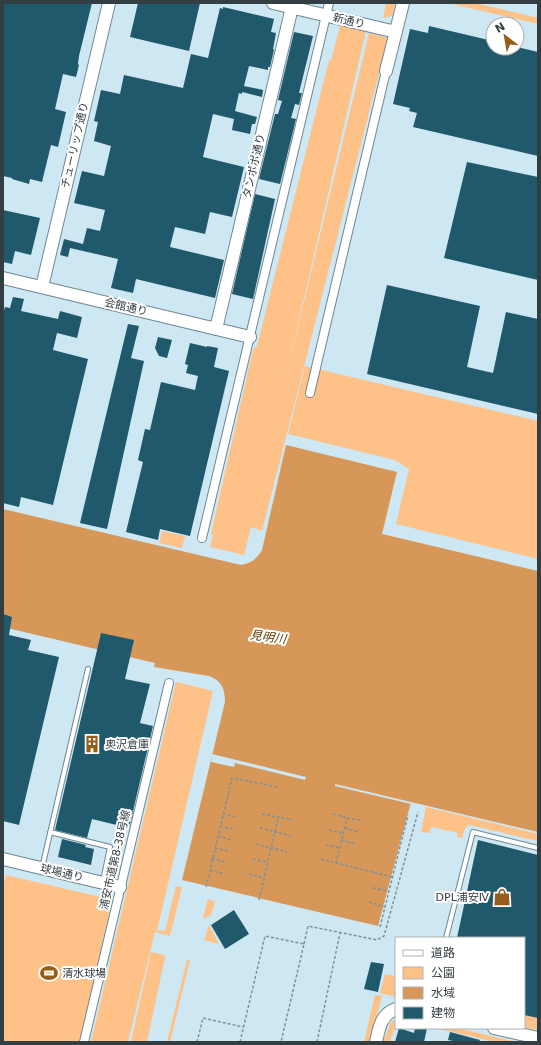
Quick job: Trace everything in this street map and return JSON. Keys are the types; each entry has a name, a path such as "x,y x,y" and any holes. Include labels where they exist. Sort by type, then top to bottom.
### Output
{"street":[{"name":"チューリップ通り","path":"42,287 109,3"},
{"name":"新通り","path":"273,3 292,5 396,32"},
{"path":"202,538 329,3"},
{"path":"310,394 403,3"},
{"name":"タンポポ通り","path":"216,328 292,5"},
{"name":"会館通り","path":"3,278 250,337"},
{"name":"浦安市道第8-38号線","path":"84,1042 169,683"},
{"name":"球場通り","path":"3,859 120,887"},
{"path":"376,1042 384,1017 395,1010"},
{"path":"498,1029 538,1038"}],"lane":[{"path":"42,868 88,669"},
{"path":"50,832 110,848 103,883"},
{"path":"446,937 473,832 538,848"}],"path":[{"path":"206,887 232,778 277,787"},
{"path":"281,1042 308,926 340,934 377,940 384,936 418,812"},
{"path":"223,814 237,818"},
{"path":"262,814 293,820"},
{"path":"333,814 361,820"},
{"path":"380,927 408,815"},
{"path":"259,900 278,818"},
{"path":"336,863 347,818"},
{"path":"220,826 234,829"},
{"path":"260,828 291,836"},
{"path":"345,828 359,832"},
{"path":"329,830 343,833"},
{"path":"218,836 231,840"},
{"path":"342,840 356,844"},
{"path":"256,844 288,852"},
{"path":"326,844 340,848"},
{"path":"215,848 228,851"},
{"path":"212,859 226,862"},
{"path":"253,859 267,862"},
{"path":"321,859 392,877"},
{"path":"210,870 224,874"},
{"path":"249,874 264,878"},
{"path":"373,888 388,891"},
{"path":"369,902 385,906"},
{"path":"317,1042 340,934"},
{"path":"240,1042 265,936 304,944"},
{"path":"197,1042 203,1018 244,1027"}],"green space":[{"path":"386,3 395,3 392,16 383,18"},
{"path":"448,3 475,3 538,18 538,24 525,21 525,16 504,16"},
{"path":"340,25 366,31 285,380 369,33 388,38 262,531 251,527 244,555 210,547 213,535 211,534 253,350 257,346 329,60 331,61"},
{"path":"305,366 538,421 538,559 396,524 409,469 395,460 288,434"},
{"path":"162,531 185,536 182,548 159,543"},
{"path":"176,682 213,691 157,931 165,931 176,886 182,887 170,936 155,932 128,1042 91,1042"},
{"path":"426,807 538,834 538,841 470,825 465,828 462,838 457,837 458,833 432,827 429,833 421,832"},
{"name":"清水球場","path":"6,875 109,899 111,904 80,1042 3,1042 3,887"},
{"path":"208,899 215,902 211,915 203,918"},
{"path":"209,925 219,944 204,940"},
{"path":"151,952 165,955 165,957 147,1042 131,1042"},
{"path":"187,960 190,960 170,1042 167,1042"},
{"path":"385,974 395,976 395,997 380,993"},
{"path":"375,995 382,996 370,1042 364,1042"},
{"path":"525,1015 538,1018 538,1030 525,1027"},
{"path":"395,1020 395,1028 390,1042 383,1042 391,1022"},
{"path":"439,1029 462,1029 516,1042 496,1042"}],"water":[{"name":"見明川","path":"286,445 397,472 382,534 538,571 538,832 411,802 378,926 182,880 225,702 222,686 217,680 209,676 154,667 155,663 3,627 3,509 241,565 253,560 262,550"}],"pier":[{"path":"212,754 306,777 305,780 235,763 234,767 211,762"},
{"path":"335,784 411,802 411,804 335,786"}],"building":[{"path":"3,3 92,3 79,56 79,65 76,77 63,74 55,109 66,112 58,147 51,145 42,182 30,179 29,184 3,176"},
{"path":"138,3 200,3 189,51 130,37"},
{"path":"223,7 274,19 271,32 276,33 270,67 268,67 268,70 249,66 244,86 263,90 262,97 242,92 242,94 239,93 235,111 257,117 255,124 252,124 250,134 232,130 234,119 213,114 203,157 244,167 232,217 210,212 205,234 175,227 170,247 224,260 215,298 136,279 133,293 111,288 118,259 70,248 68,257 60,255 64,239 83,244 87,228 100,231 105,210 74,203 82,171 104,176 111,146 94,141 98,122 94,121 101,90 120,94 124,75 183,88 191,54 208,58 220,8 223,9"},
{"path":"429,26 485,39 485,56 525,56 525,49 538,52 538,156 413,127 417,113 409,111 410,108 393,104 410,29 428,33"},
{"path":"294,32 313,36 299,93 302,93 299,105 295,104 291,118 296,119 280,184 259,179 275,114 278,114 282,101 278,100"},
{"path":"467,162 538,177 538,280 444,258"},
{"path":"255,194 275,199 253,299 232,294"},
{"path":"3,210 40,218 31,255 15,251 12,264 3,262"},
{"path":"387,285 480,306 467,367 493,373 506,312 538,319 538,414 367,374"},
{"path":"13,297 24,299 21,311 58,319 60,311 82,317 77,338 57,333 53,350 88,359 53,505 21,497 19,507 3,503 3,314 5,307 10,308"},
{"path":"128,324 139,326 131,358 144,361 107,529 80,523"},
{"path":"158,337 172,340 167,358 159,356 155,348"},
{"path":"190,343 218,348 214,367 229,371 190,536 160,529 158,540 126,532 143,462 138,460 145,429 150,430 161,382 195,390 198,376 186,373 188,365 185,364"},
{"path":"3,614 12,617 9,635 31,640 28,650 59,657 19,825 3,821"},
{"path":"101,633 134,640 125,679 150,684 140,723 153,726 129,828 92,819 87,838 55,830"},
{"path":"62,839 86,845 85,847 94,849 91,865 58,857"},
{"name":"DPL浦安Ⅳ","path":"478,840 538,855 538,1018 525,1015 525,937 457,937"},
{"path":"234,910 249,934 225,949 211,925"},
{"path":"371,962 384,964 378,992 364,989"},
{"path":"399,1029 414,1033 415,1029 427,1029 424,1042 395,1042"},
{"path":"450,1032 480,1040 479,1042 458,1042 448,1040"}],"place":[{"name":"奥沢倉庫","path":"92,744"},
{"name":"DPL浦安Ⅳ","path":"502,897"},
{"name":"清水球場","path":"49,973"}]}
